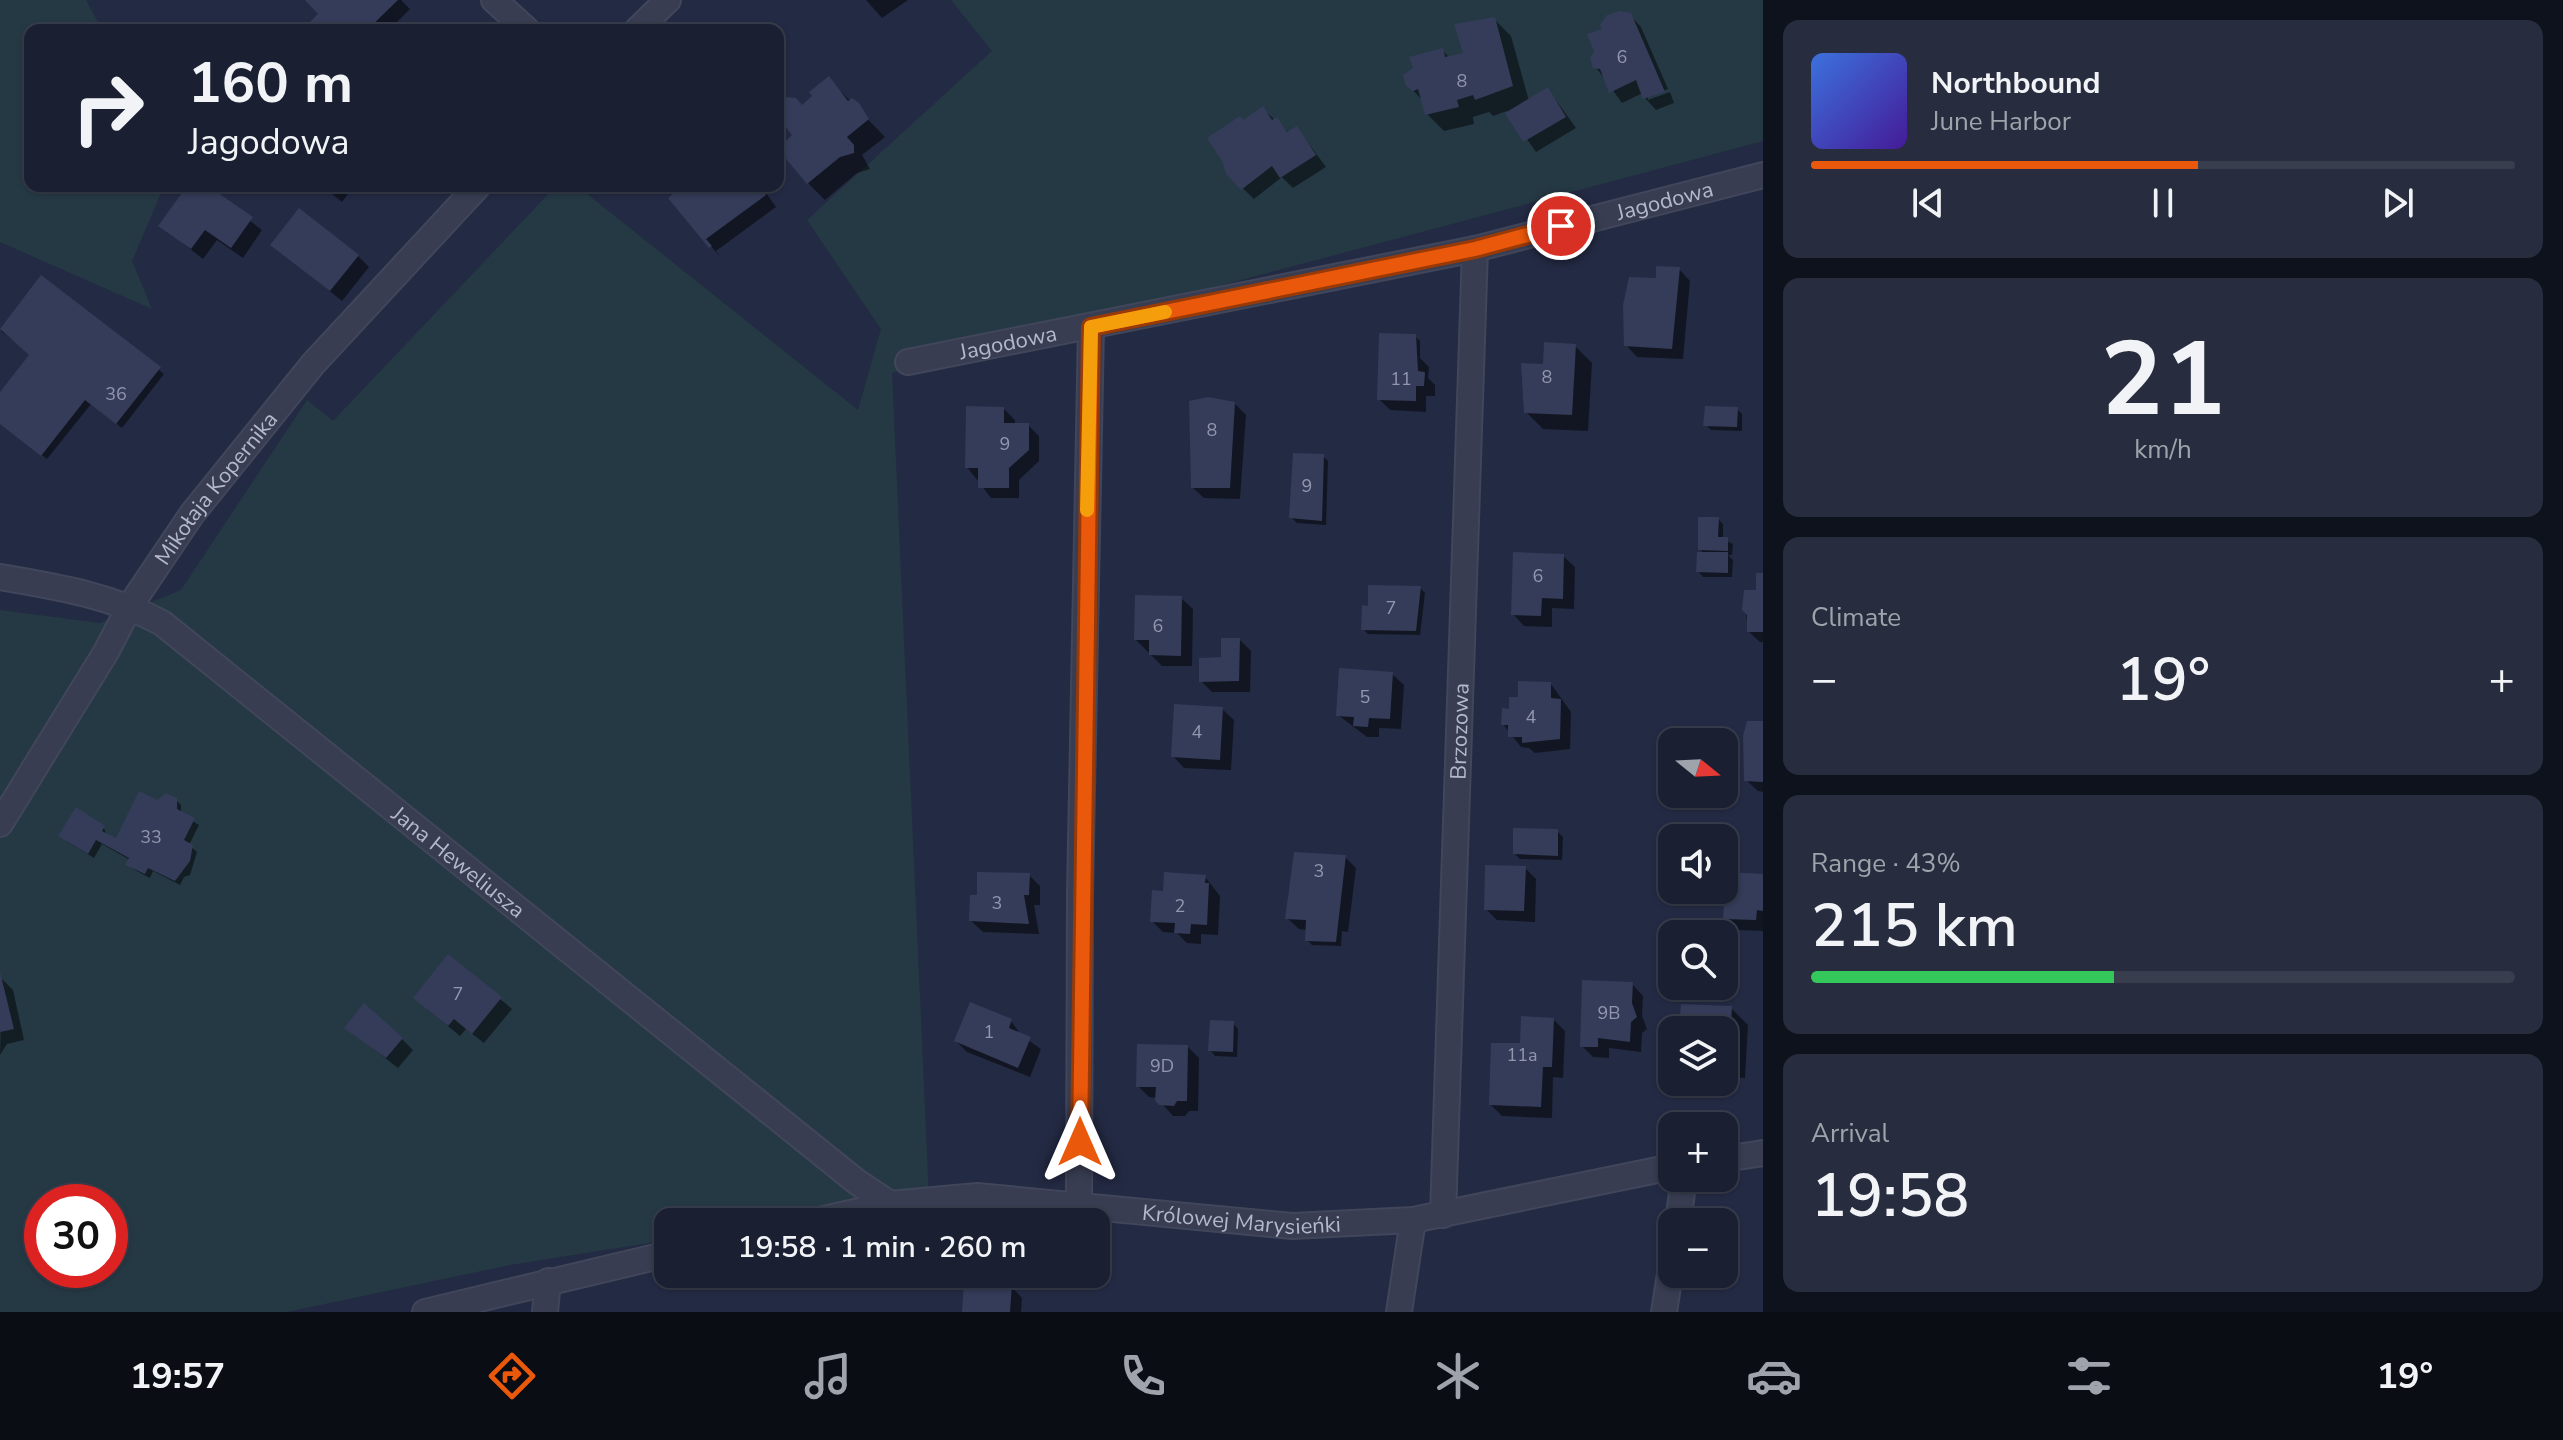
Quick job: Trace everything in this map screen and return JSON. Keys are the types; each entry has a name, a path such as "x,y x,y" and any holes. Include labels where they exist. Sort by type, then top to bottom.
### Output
{"street":[{"path":"494,0 520,24"},
{"path":"643,24 668,0"},
{"name":"Jagodowa","path":"908,362 1475,249 1763,175"},
{"name":"Mikołaja Kopernika","path":"0,824 106,652 130,606 192,514 313,364 472,192"},
{"name":"Brzozowa","path":"1443,1215 1475,249"},
{"path":"1079,1204 1080,895 1091,327"},
{"name":"Jana Heweliusza","path":"0,577 86,592 130,606 162,623 857,1182 890,1204"},
{"path":"1738,1157 1763,1153"},
{"name":"Królowej Marysieńki","path":"872,1208 977,1196 1292,1226 1413,1220 1658,1170"},
{"path":"1399,1312 1413,1220"},
{"path":"425,1312 654,1257"},
{"path":"545,1312 548,1281"},
{"path":"1664,1312 1668,1288"}],"shaded area":[{"path":"0,0 86,0 99,24 24,24 24,192 161,192 132,261 152,309 0,242"},
{"path":"951,0 1763,0 1763,141 892,373 929,1199 872,1208 654,1208 654,1242 510,1265 287,1312 0,1312 0,610 100,623 181,590 307,400 333,421 550,192 585,192 858,410 881,329 807,220 992,51"}],"building":[{"path":"305,0 398,0 373,24 308,24 318,14"},
{"path":"1620,11 1631,13 1665,92 1643,99 1636,80 1609,93 1600,69 1593,68 1590,58 1594,52 1587,34 1602,29 1600,25 1607,15"},
{"path":"1495,17 1513,86 1475,100 1473,95 1457,100 1459,107 1425,115 1418,89 1413,91 1406,86 1403,75 1413,68 1409,57 1443,48 1445,57 1463,53 1454,24"},
{"path":"829,76 848,101 852,98 859,103 869,119 847,137 854,145 854,153 840,157 807,184 784,156 784,143 792,135 784,125 784,100 796,98 802,105 812,96 809,92"},
{"path":"1548,87 1566,117 1523,142 1505,113"},
{"path":"1263,106 1272,120 1277,117 1287,132 1297,126 1316,155 1280,178 1272,166 1241,190 1226,174 1222,161 1207,138 1240,116 1243,120"},
{"path":"183,192 217,192 253,217 231,248 205,230 191,249 158,226"},
{"path":"676,192 764,192 766,195 706,239 712,246 709,248 668,198"},
{"path":"299,208 359,255 330,291 270,245"},
{"path":"1656,266 1680,267 1672,349 1624,346 1623,305 1629,277 1656,278"},
{"path":"41,275 161,367 116,424 85,400 41,456 0,424 0,392 29,355 0,329"},
{"path":"1379,333 1416,334 1418,371 1425,372 1424,386 1416,386 1416,401 1377,400"},
{"path":"1544,342 1576,344 1572,415 1524,413 1521,363 1543,364"},
{"path":"1208,397 1235,402 1230,488 1191,488 1189,401"},
{"path":"966,406 1004,407 1004,423 1029,423 1029,450 1009,468 1009,488 978,488 978,468 965,468"},
{"path":"1705,406 1738,407 1737,427 1703,426"},
{"path":"1293,453 1324,454 1322,521 1289,518"},
{"path":"1698,517 1719,517 1718,537 1728,537 1728,551 1698,550"},
{"path":"1513,552 1564,554 1563,599 1542,598 1541,616 1511,615"},
{"path":"1697,552 1728,552 1728,573 1696,572"},
{"path":"1756,573 1763,573 1763,632 1747,632 1747,615 1742,610 1744,590 1756,590"},
{"path":"1368,585 1421,586 1416,631 1361,630 1362,605 1368,606"},
{"path":"1135,595 1182,596 1181,656 1149,655 1149,640 1134,640"},
{"path":"1221,638 1240,638 1239,681 1199,682 1199,658 1221,657"},
{"path":"1339,668 1393,672 1390,719 1369,718 1368,727 1353,726 1354,717 1336,716"},
{"path":"1518,681 1551,682 1551,698 1561,699 1560,739 1522,743 1522,737 1508,737 1508,725 1501,725 1502,708 1509,709 1509,697 1518,697"},
{"path":"1174,704 1223,707 1220,760 1171,757"},
{"path":"1747,721 1763,721 1763,782 1744,781 1743,736"},
{"path":"139,791 157,800 166,793 177,798 177,809 195,818 184,840 193,845 190,861 175,881 148,868 145,874 125,865 129,858 96,840 88,854 58,836 76,807 105,826 102,831 116,838"},
{"path":"1513,828 1558,829 1558,856 1513,854"},
{"path":"1294,852 1346,855 1336,942 1305,941 1306,920 1285,919"},
{"path":"1485,865 1526,866 1524,911 1484,910"},
{"path":"977,872 1030,873 1029,895 1024,895 1029,924 969,921 970,895 977,895"},
{"path":"1164,872 1206,875 1205,883 1209,883 1207,925 1191,924 1190,934 1174,933 1175,923 1150,922 1152,890 1163,891"},
{"path":"1738,873 1763,874 1763,911 1757,910 1756,920 1723,919 1724,904 1738,904"},
{"path":"448,954 502,997 472,1034 454,1019 448,1026 413,998"},
{"path":"0,972 14,1029 0,1032"},
{"path":"1582,980 1633,982 1632,1003 1637,1017 1631,1022 1630,1042 1598,1038 1598,1047 1580,1047"},
{"path":"970,1002 1012,1019 1009,1028 1031,1037 1018,1068 954,1041"},
{"path":"364,1003 403,1038 386,1058 344,1028"},
{"path":"1681,1004 1732,1006 1731,1016 1680,1016"},
{"path":"1521,1016 1554,1018 1552,1067 1543,1067 1541,1107 1489,1105 1491,1043 1520,1043"},
{"path":"1210,1020 1234,1021 1233,1052 1208,1051"},
{"path":"1137,1044 1188,1045 1187,1101 1177,1101 1174,1106 1159,1105 1155,1100 1156,1087 1136,1087"},
{"path":"964,1288 1012,1288 1010,1312 962,1312"}],"slow traffic":[{"path":"1087,510 1091,327 1165,312"}],"route":[{"path":"1080,1142 1080,895 1091,327 1475,249 1561,226"}]}
